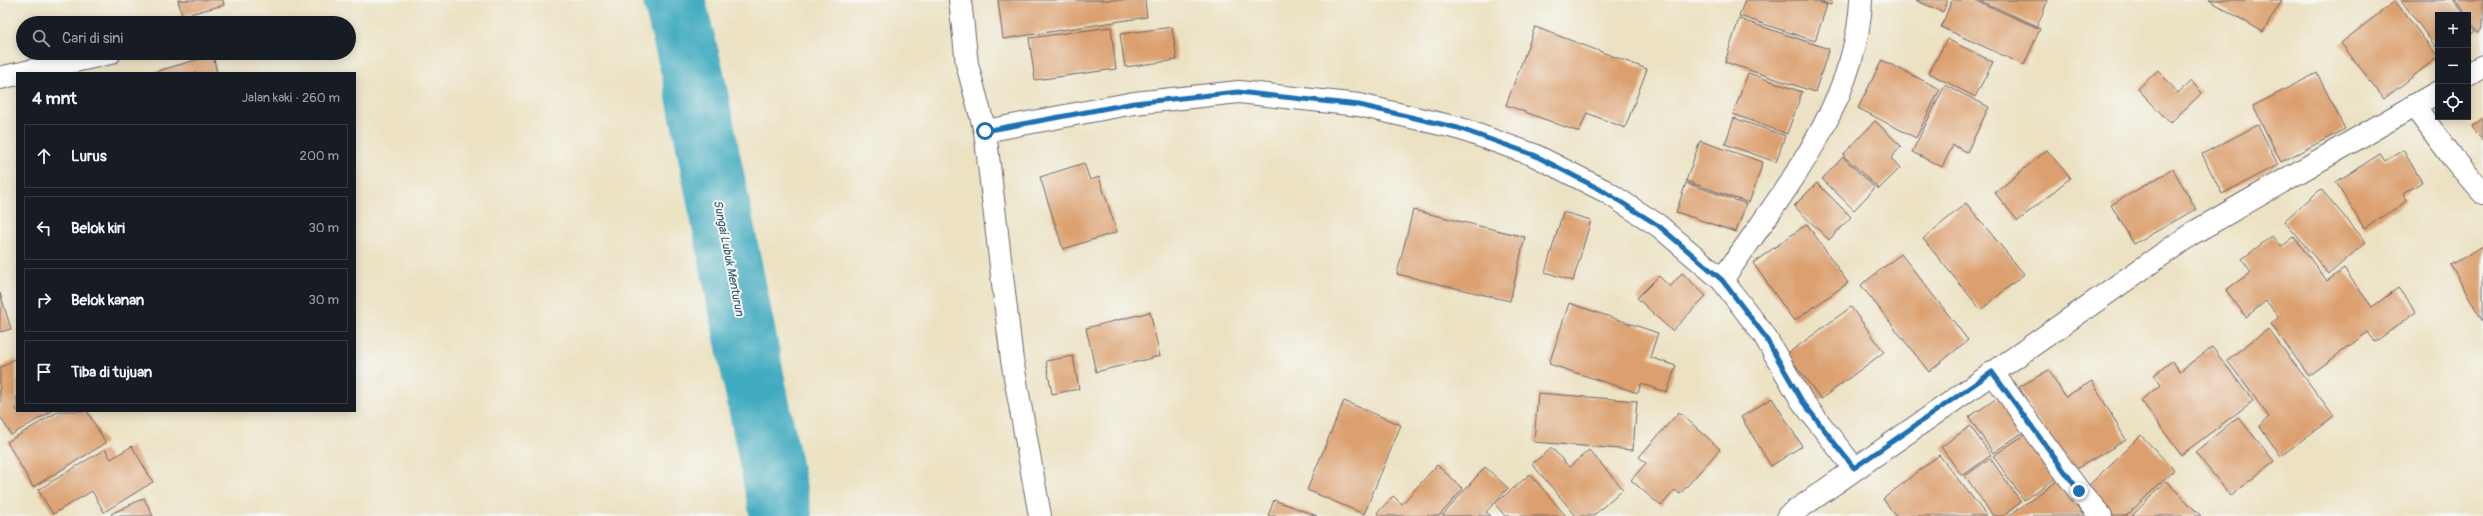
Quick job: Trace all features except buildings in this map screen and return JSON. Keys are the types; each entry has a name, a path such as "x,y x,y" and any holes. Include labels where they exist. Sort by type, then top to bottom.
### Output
{"street":[{"path":"960,0 967,64 985,131 1012,360 1040,516"},
{"path":"1722,280 1790,181 1838,100 1856,42 1860,0"},
{"path":"26,72 79,60"},
{"path":"2471,73 2483,66"},
{"path":"0,78 16,74"},
{"path":"985,131 1134,103 1238,92 1359,105 1458,128 1534,155 1605,192 1659,226 1722,280 1764,335 1802,401 1854,468"},
{"path":"1788,516 1854,468 2193,233 2435,94"},
{"path":"2414,106 2453,158 2483,193"},
{"path":"1992,372 2079,491 2101,516"}],"waterway":[{"name":"Sungai Lubuk Menturun","path":"674,0 693,75 781,516"}],"route":[{"path":"985,131 1134,103 1238,92 1359,105 1458,128 1534,155 1605,192 1659,226 1722,280 1764,335 1802,401 1854,468 1992,372 2079,491"}]}
